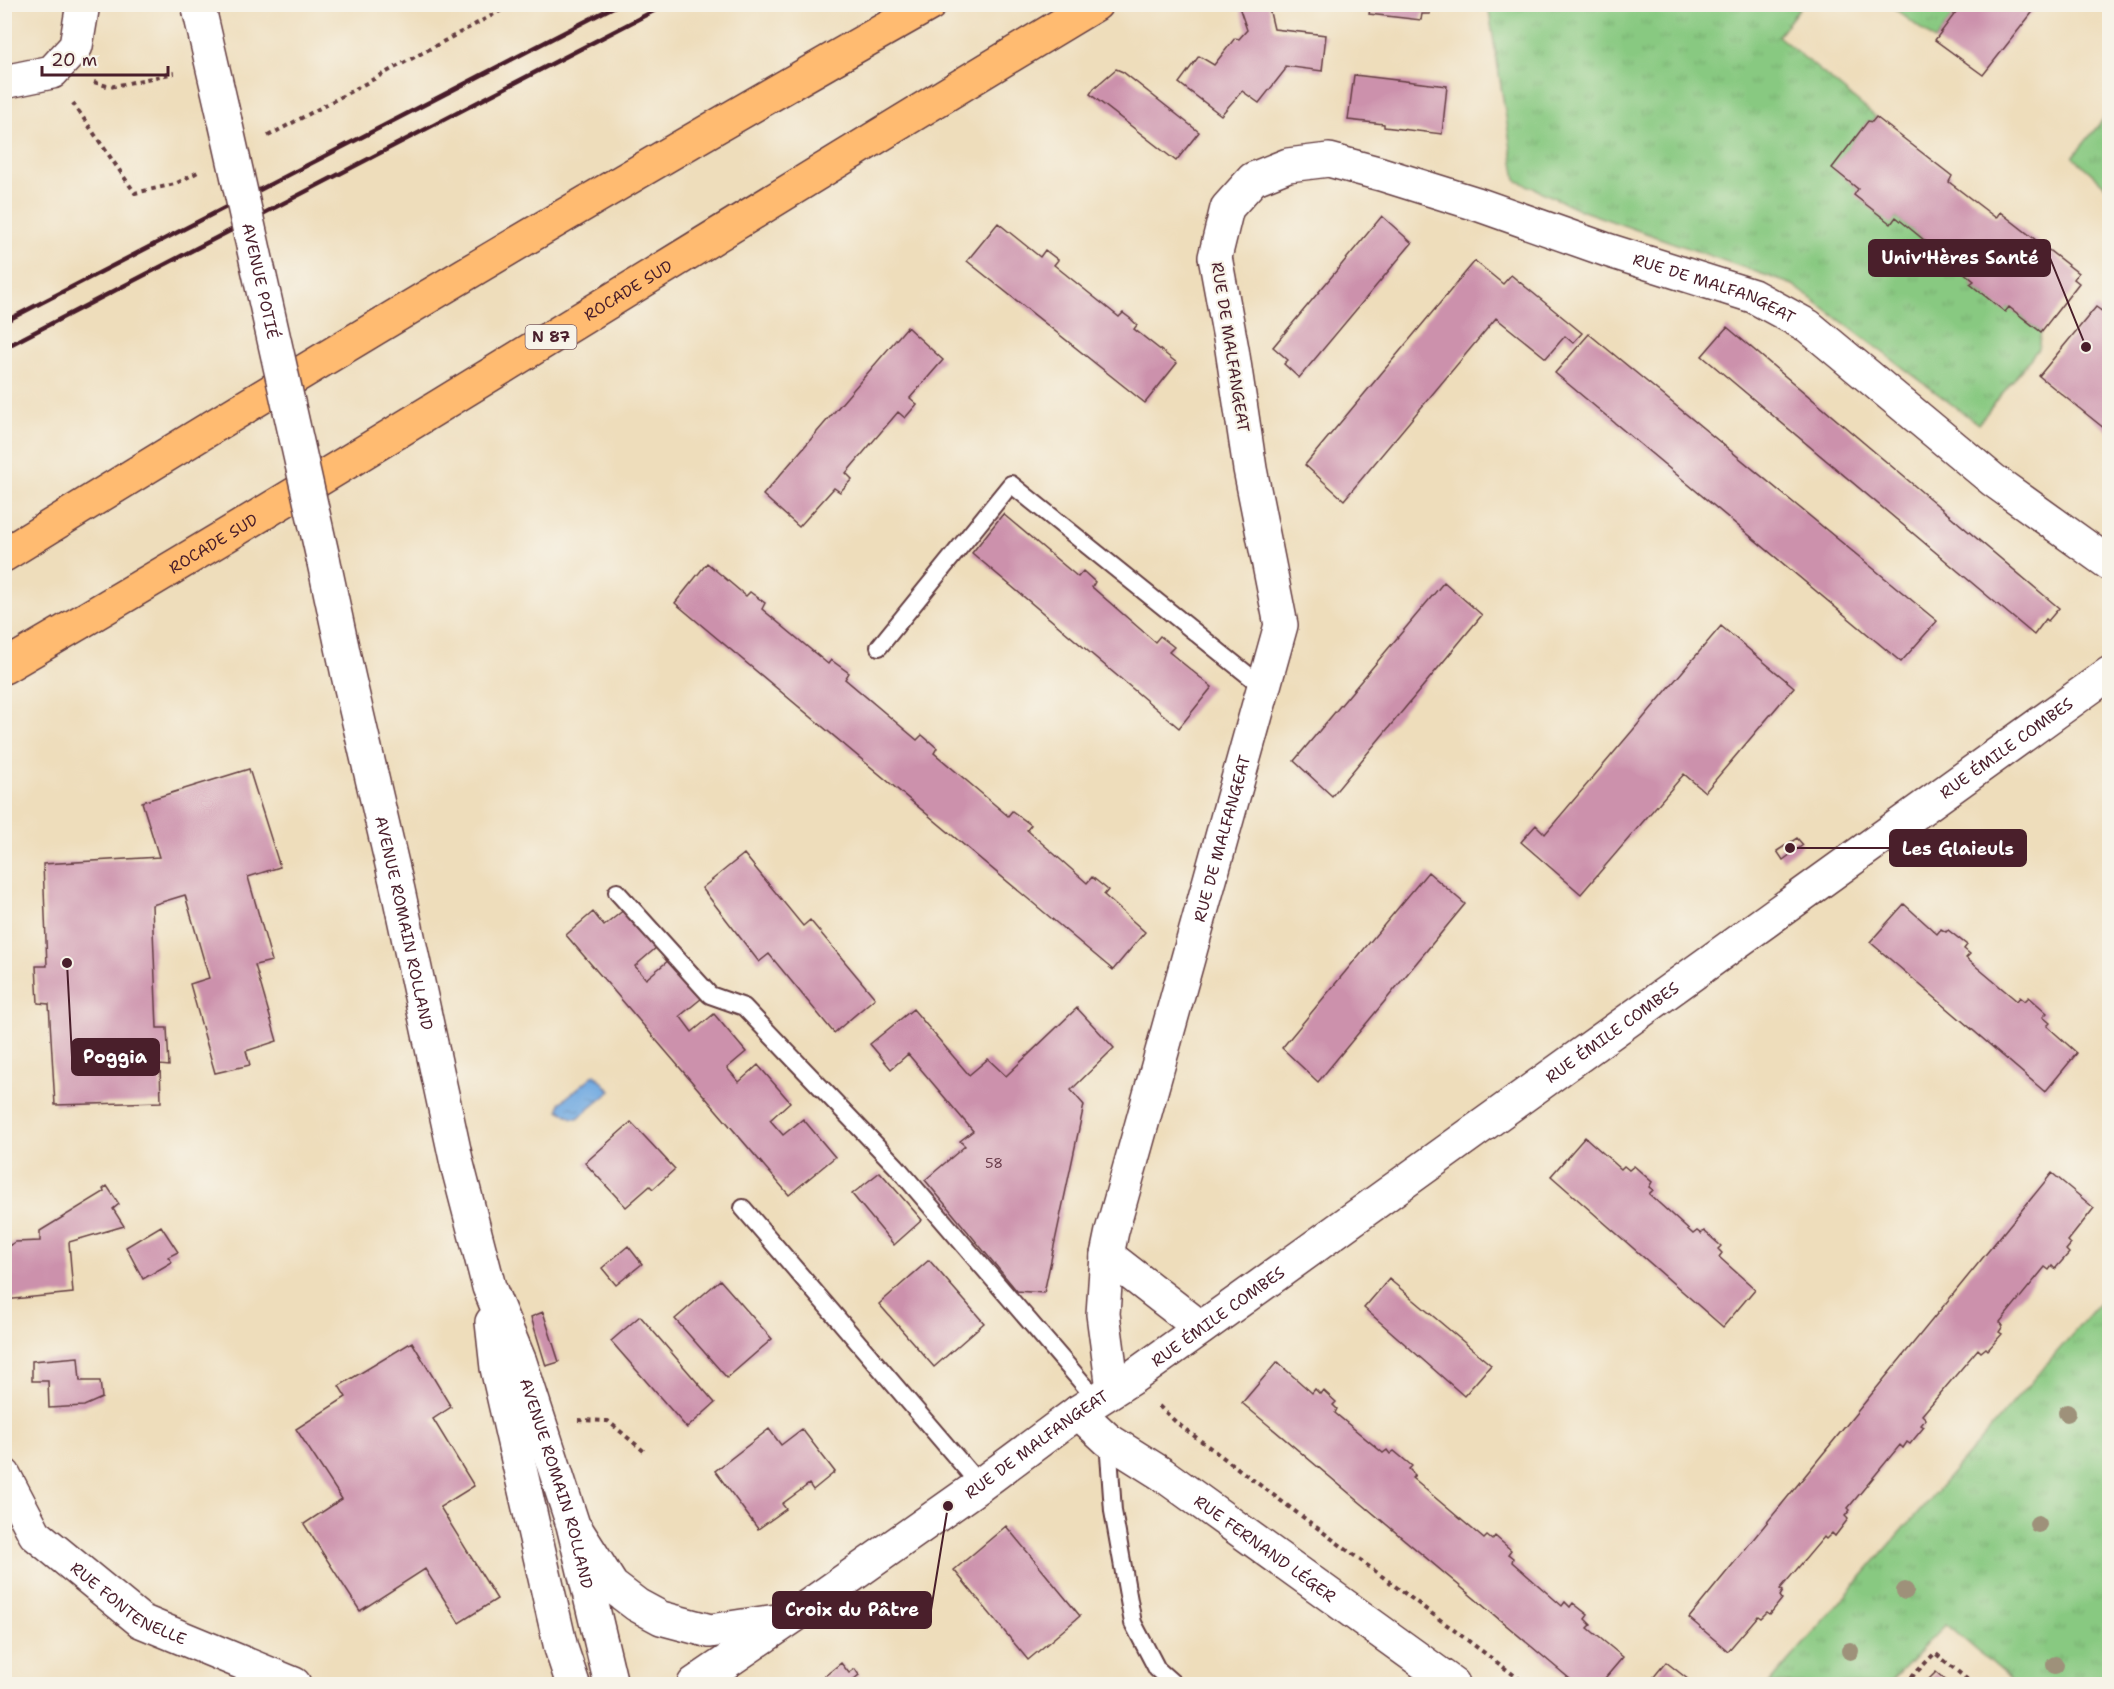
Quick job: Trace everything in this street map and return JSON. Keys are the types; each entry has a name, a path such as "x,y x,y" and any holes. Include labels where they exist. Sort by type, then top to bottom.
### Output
{"highway":[{"path":"11,550 409,309 930,4"},
{"name":"ROCADE SUD","path":"4,667 160,576 1096,4"},
{"path":"4,690 160,576"}],"street":[{"path":"4,82 52,72 76,46 83,4"},
{"name":"AVENUE POTIÉ","path":"198,4 323,558"},
{"name":"RUE DE MALFANGEAT","path":"694,1684 980,1485 1105,1394 1103,1314 1107,1255 1281,625 1250,469 1215,257 1227,208 1253,179 1288,165 1329,160 1478,204 1608,250 1754,296 1808,326 1993,480 2109,564"},
{"name":"AVENUE ROMAIN ROLLAND","path":"323,558 457,1164 489,1287 520,1362 573,1525 611,1684"},
{"name":"RUE ÉMILE COMBES","path":"1105,1394 1201,1328 2109,673"},
{"path":"1107,1255 1201,1328"},
{"name":"AVENUE ROMAIN ROLLAND","path":"489,1287 497,1368 561,1648 573,1684"},
{"name":"RUE FERNAND LÉGER","path":"1105,1394 1108,1440 1162,1474 1453,1684"},
{"name":"RUE FONTENELLE","path":"4,1475 35,1534 141,1621 289,1684"},
{"name":"RUE DE MALFANGEAT","path":"573,1525 612,1586 636,1605 661,1618 710,1631 790,1618"}],"lane":[{"path":"879,648 1011,484 1263,687"},
{"path":"617,892 710,995 744,1007 896,1166 1105,1394"},
{"path":"743,1208 980,1485"},
{"path":"1108,1440 1113,1511 1133,1623 1157,1669 1174,1684"}],"path":[{"path":"258,141 513,4"},
{"path":"52,72 135,193 175,184 206,168"},
{"path":"110,87 170,74"},
{"path":"1105,1394 1177,1423 1526,1684"},
{"path":"572,1420 608,1421 646,1453"},
{"path":"1905,1684 1935,1653 1973,1684"}],"green space":[{"path":"1488,5 1802,5 1778,36 1876,117 1872,122 1868,121 1833,168 1858,189 1855,195 1891,223 1896,217 1974,281 1971,285 2005,311 2009,307 2041,332 2038,349 1978,424 1793,285 1583,211 1516,180"},
{"path":"1890,5 1962,5 1935,40"},
{"path":"2109,112 2109,189 2073,157"},
{"path":"2109,1292 2109,1684 2016,1684 1946,1624 1888,1684 1769,1684"}],"water":[{"path":"595,1074 611,1091 578,1118 573,1118 559,1110 560,1103"}],"building":[{"path":"1238,4 1268,4 1274,29 1326,35 1322,71 1285,66 1285,70 1259,103 1242,91 1221,115 1179,83 1199,56 1214,65 1235,38 1239,39 1247,30"},
{"path":"1371,4 1431,4 1430,14 1422,14 1421,20 1369,14"},
{"path":"1962,4 2039,4 1983,75 1935,40"},
{"path":"1116,69 1123,72 1199,132 1176,161 1090,94"},
{"path":"1354,75 1447,86 1442,134 1348,120"},
{"path":"1876,117 1952,176 1949,182 1996,218 2000,212 2078,273 2074,279 2079,283 2041,332 2009,307 2005,312 1970,284 1974,281 1896,217 1891,224 1854,195 1858,189 1832,168 1868,121 1872,122"},
{"path":"1382,216 1412,243 1299,378 1284,364 1288,360 1273,347"},
{"path":"998,223 1040,257 1045,250 1058,260 1054,265 1119,317 1123,313 1131,319 1137,325 1134,329 1177,363 1145,403 967,261"},
{"path":"1475,261 1503,284 1511,275 1582,333 1573,343 1565,336 1546,358 1496,318 1344,500 1305,465"},
{"path":"2096,307 2110,317 2110,433 2039,376"},
{"path":"907,327 943,360 910,398 917,404 905,418 898,412 846,473 852,479 840,492 834,488 799,527 763,495"},
{"path":"1727,327 2059,608 2048,621 2046,619 2034,635 1702,356"},
{"path":"1589,334 1937,621 1901,662 1555,373"},
{"path":"1003,514 1078,577 1083,571 1095,582 1092,587 1155,642 1160,636 1174,647 1169,652 1212,687 1179,728 972,553"},
{"path":"707,563 746,596 750,592 765,603 762,609 828,664 831,660 849,673 845,679 917,740 922,735 937,748 934,753 1008,816 1012,811 1031,825 1027,830 1087,883 1092,877 1108,890 1104,895 1145,932 1113,970 675,603"},
{"path":"1444,582 1482,615 1332,796 1294,761"},
{"path":"1721,626 1794,687 1705,792 1684,774 1581,894 1521,842 1536,825 1545,834"},
{"path":"249,769 280,867 248,877 272,961 255,965 277,1041 246,1051 250,1065 215,1073 190,984 209,978 185,895 152,905 157,1028 167,1028 169,1066 160,1065 161,1102 55,1105 49,1004 38,1003 36,966 47,966 43,864 159,857 142,802"},
{"path":"1797,838 1803,845 1783,860 1777,851"},
{"path":"744,854 803,926 810,920 875,998 834,1033 769,954 759,962 702,888"},
{"path":"1428,872 1465,904 1318,1082 1282,1048"},
{"path":"1904,904 1937,934 1941,929 1946,932 1948,930 1967,945 1964,949 1970,954 1966,958 2017,1001 2020,997 2025,1001 2029,997 2047,1013 2043,1017 2050,1023 2047,1026 2077,1053 2045,1092 1870,942"},
{"path":"625,909 657,947 635,966 646,979 669,960 702,998 680,1016 692,1032 714,1014 746,1052 727,1068 739,1082 758,1065 790,1102 770,1120 783,1135 803,1119 835,1157 789,1195 566,935 593,912 604,926"},
{"path":"1077,1008 1114,1048 1071,1090 1084,1105 1044,1293 1017,1291 925,1180 965,1146 960,1141 973,1131 908,1054 891,1069 870,1044 913,1009 969,1075 988,1059 1006,1076"},
{"path":"631,1122 675,1169 653,1189 650,1186 626,1207 585,1163"},
{"path":"1585,1137 1621,1169 1624,1166 1629,1170 1634,1166 1652,1182 1649,1187 1653,1190 1649,1194 1693,1234 1697,1231 1701,1234 1704,1231 1721,1246 1718,1249 1722,1253 1719,1257 1755,1289 1723,1327 1551,1176"},
{"path":"880,1172 922,1220 894,1245 852,1194"},
{"path":"2052,1173 2094,1208 2068,1241 2071,1244 2066,1250 2069,1253 2055,1269 2052,1266 2049,1270 2045,1267 2000,1322 2003,1326 1999,1332 2002,1334 1988,1350 1986,1348 1981,1352 1978,1349 1922,1415 1926,1419 1921,1425 1924,1427 1910,1444 1907,1442 1903,1448 1900,1445 1848,1508 1850,1510 1845,1516 1848,1519 1835,1536 1832,1533 1826,1539 1824,1537 1780,1589 1783,1591 1780,1596 1782,1599 1770,1614 1767,1612 1761,1618 1758,1616 1728,1651 1689,1618"},
{"path":"107,1186 119,1204 113,1209 124,1226 69,1242 73,1293 4,1300 4,1249 15,1242 40,1241 40,1231 104,1192 103,1189"},
{"path":"161,1226 178,1252 168,1257 172,1262 143,1279 126,1247"},
{"path":"628,1246 642,1264 616,1285 602,1268"},
{"path":"929,1260 984,1323 934,1367 879,1304"},
{"path":"1389,1279 1491,1365 1464,1396 1364,1308"},
{"path":"720,1280 772,1339 727,1378 675,1319"},
{"path":"543,1312 559,1362 546,1366 531,1317"},
{"path":"640,1316 715,1403 687,1428 611,1341"},
{"path":"412,1342 451,1407 433,1419 474,1486 440,1507 497,1599 459,1623 425,1569 360,1611 304,1524 342,1499 296,1429 346,1397 339,1386"},
{"path":"78,1357 80,1381 100,1381 102,1398 84,1406 49,1408 48,1381 32,1381 32,1361"},
{"path":"1277,1362 1312,1393 1315,1389 1320,1394 1323,1390 1336,1402 1333,1405 1337,1409 1335,1413 1383,1453 1387,1450 1390,1454 1394,1451 1412,1466 1409,1469 1415,1475 1412,1478 1484,1539 1487,1536 1492,1540 1495,1536 1511,1550 1508,1554 1513,1558 1512,1562 1562,1606 1565,1602 1570,1607 1573,1603 1588,1615 1585,1619 1591,1625 1588,1628 1623,1657 1600,1684 1576,1684 1242,1403"},
{"path":"769,1429 781,1445 802,1429 835,1472 813,1490 809,1484 782,1504 786,1509 758,1529 715,1471"},
{"path":"1006,1526 1080,1616 1028,1660 954,1570"},
{"path":"1666,1662 1694,1684 1648,1684"},
{"path":"841,1663 849,1673 855,1669 859,1675 854,1679 859,1684 815,1684"},
{"path":"1936,1672 1950,1684 1924,1684"}],"railway":[{"path":"4,322 619,4"},
{"path":"4,348 667,4"}],"place":[{"name":"Univ'Hères Santé","path":"2086,347"},
{"name":"Les Glaieuls","path":"1790,848"},
{"name":"Poggia","path":"67,963"},
{"name":"Croix du Pâtre","path":"948,1506"}]}
